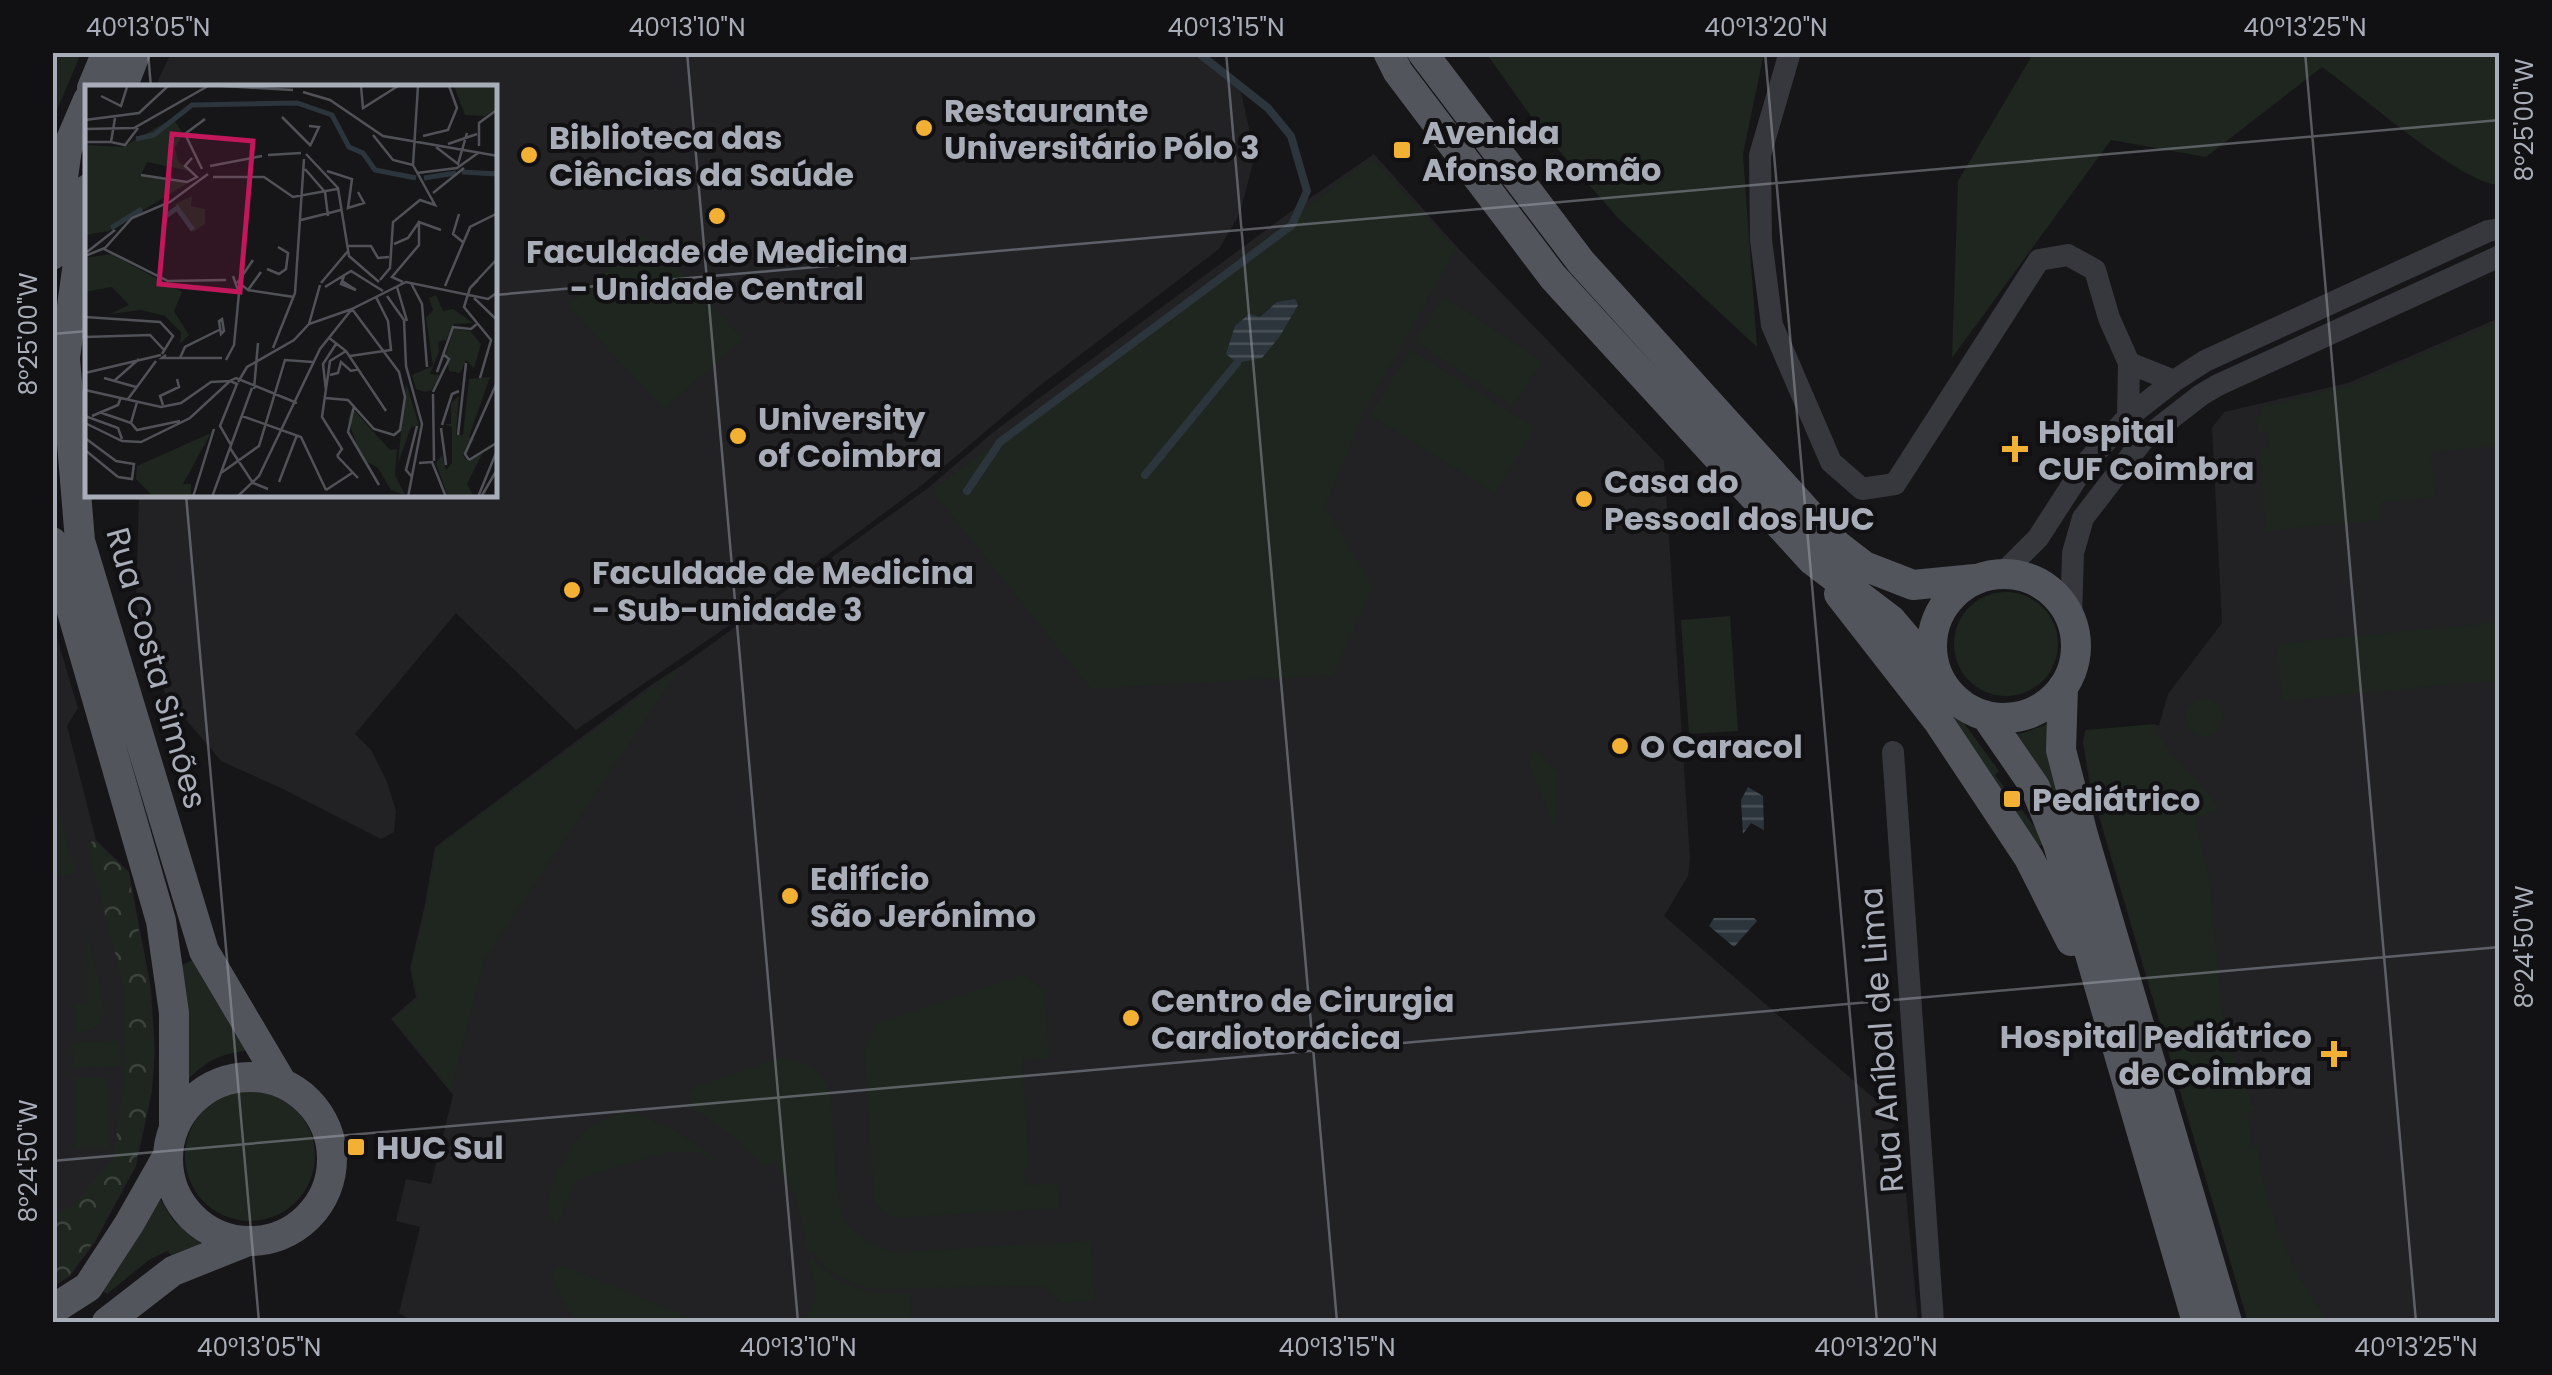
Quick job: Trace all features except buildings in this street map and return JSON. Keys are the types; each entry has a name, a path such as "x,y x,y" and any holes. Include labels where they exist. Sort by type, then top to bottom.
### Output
{"main road":[{"path":"93,85 106,52"},
{"path":"123,85 136,52"},
{"path":"1388,52 1398,72 1553,276 1812,560 1938,720 2029,858 2103,1004"},
{"path":"1422,52 1581,262 1838,546 1864,566 1913,585 2024,576 2044,585 2060,599 2071,618 2076,642 2074,666 2063,687 2037,710 2003,719 1965,708 1891,620 1812,560"},
{"path":"52,255 68,149 85,107"},
{"name":"Rua Costa Simões","path":"85,211 65,358 80,541 204,951 282,1083"},
{"name":"Rua Costa Simões","path":"52,542 162,921 174,1013 170,1142"},
{"path":"1936,673 1931,651 1933,628 1942,608 1956,590 1989,576"},
{"path":"2063,687 2061,750 2227,1322"},
{"path":"1986,716 2035,787 2058,844 2196,1322"},
{"path":"52,1310 88,1288 128,1224 187,1105 207,1088 231,1078 256,1076 282,1083 308,1101 324,1123 331,1149 330,1176 320,1201 303,1222 280,1236 248,1241 222,1237 200,1224 182,1206 171,1182 170,1142"},
{"path":"107,1322 173,1271 248,1241"}],"street":[{"path":"1790,52 1760,155 1761,240 1772,325 1831,462 1862,489 1895,484 2040,260 2068,255 2094,270 2129,363 2128,417"},
{"path":"1989,576 2038,538 2087,462 2128,417 2174,381 2222,353 2488,231 2500,229"},
{"path":"2071,618 2073,553 2082,518 2143,440 2218,385 2500,256"},
{"path":"2129,363 2174,381"},
{"name":"Rua Aníbal de Lima","path":"1893,752 1934,1322"}],"shaded area":[{"name":"University of Coimbra","path":"1190,52 1241,92 1255,155 1240,213 1219,249 1038,387 922,485 772,596 576,730 456,613 355,734 371,750 396,811 394,832 381,839 221,761 166,696 136,603 139,498 498,498 498,85 156,85 171,53"},
{"path":"1374,154 1457,247 1664,461 1690,859 1688,876 1664,916 1899,1120 1874,1150 1905,1183 1918,1322 414,1322 399,1313 420,1227 396,1221 406,1179 431,1184 453,1095 391,1019 416,997 410,968 435,847 651,685 928,488 996,430"},
{"path":"1295,299 1298,305 1262,358 1237,363 1226,354 1235,326 1249,314 1260,317 1277,302"},
{"name":"Hospital Pediátrico de Coimbra","path":"2499,318 2499,1322 2248,1322 2090,786 2083,743 2085,731 2159,725 2168,694 2222,623 2212,428 2224,412 2348,383"},
{"path":"52,621 78,708 67,726 96,840 129,872 151,988 155,1051 152,1092 136,1166 95,1242 70,1276 53,1287"},
{"path":"1748,787 1763,796 1764,830 1751,823 1743,834 1741,800"},
{"path":"1714,918 1757,921 1734,947 1709,926"}],"green space":[{"path":"52,53 81,53 53,120"},
{"path":"1486,53 1764,53 1743,154 1757,347 1618,218 1540,129"},
{"path":"2031,53 2499,53 2499,185 2482,180 2436,154 2322,67 2206,157 2111,140 1952,358 1958,181"},
{"path":"1372,158 1456,249 1365,410 1325,507 1373,587 1333,675 1091,689 932,491"},
{"path":"645,235 743,339 664,409 568,306"},
{"path":"1444,297 1542,361 1512,406 1415,341"},
{"path":"2499,321 2499,446 2431,452 2435,497 2381,502 2382,520 2266,531 2259,449 2269,447 2268,432 2257,432 2260,408 2349,386"},
{"path":"1411,350 1535,428 1495,493 1370,415"},
{"path":"2006,592 2026,596 2043,607 2054,624 2058,644 2054,664 2043,681 2026,692 2006,696 1986,692 1969,681 1958,664 1954,644 1958,624 1969,607 1986,596"},
{"path":"1730,616 1738,731 1689,734 1681,620"},
{"path":"2499,622 2499,680 2282,701 2277,644"},
{"path":"681,666 485,958 451,1090 393,1019 418,998 411,968 436,848"},
{"path":"1934,696 1961,719 1999,771 1995,775 2008,792 2003,796 2015,812 2021,809 2044,844 2031,849"},
{"path":"2204,699 2218,704 2223,718 2218,732 2204,737 2190,732 2185,718 2190,704"},
{"path":"2047,724 2048,751 2071,832 2013,734"},
{"path":"2155,724 2167,747 2204,787 2219,811 2195,818 2209,877 2225,1038 2255,1110 2248,1112 2252,1147 2257,1146 2282,1239 2303,1282 2330,1322 2248,1322 2091,786 2084,743 2086,730"},
{"path":"1535,747 1558,774 1556,831 1528,762"},
{"path":"52,788 73,864 73,874 53,875"},
{"path":"95,841 128,872 149,987 151,1091 135,1165 94,1241 69,1275 53,1285 53,1216 72,1207 113,1159 124,1087 125,992 87,843"},
{"path":"86,923 105,1012 94,1028 76,1032 76,1004 87,1003"},
{"path":"197,958 250,1050 216,1059 187,1080 182,965"},
{"path":"1024,974 1045,992 1049,1058 1022,1060 1029,1166 1024,1167 1025,1185 1057,1183 1059,1208 895,1218 882,1211 874,1198 864,1052 876,1023"},
{"path":"120,1041 121,1066 73,1067 72,1042"},
{"path":"778,1058 812,1068 828,1088 841,1207 848,1224 860,1236 896,1252 1091,1241 1095,1301 1061,1303 1043,1286 873,1289 831,1272 808,1252 796,1198 776,1162 764,1167 735,1138 690,1106 689,1095 696,1086"},
{"path":"75,1078 108,1078 109,1148 76,1148"},
{"path":"250,1091 275,1096 296,1110 310,1131 315,1156 310,1181 296,1202 275,1216 250,1221 225,1216 204,1202 190,1181 185,1156 190,1131 204,1110 225,1096"},
{"path":"621,1113 665,1124 717,1159 716,1162 698,1152 667,1152 576,1180 557,1226 550,1219 547,1205 565,1157 586,1130"},
{"path":"157,1194 173,1220 203,1245 174,1258 167,1251 149,1260 107,1294 101,1290"},
{"path":"809,1256 854,1287 910,1293 911,1322 803,1322 817,1297"},
{"path":"562,1265 701,1322 579,1322 553,1279 555,1267"}],"waterway":[{"path":"967,491 1000,442 1292,225 1307,191 1291,136 1268,108 1197,52"},
{"path":"1145,475 1237,363"}],"place":[{"name":"Restaurante Universitário Pólo 3","path":"924,128"},
{"name":"Avenida Afonso Romão","path":"1402,150"},
{"name":"Biblioteca das Ciências da Saúde","path":"529,155"},
{"name":"Faculdade de Medicina - Unidade Central","path":"717,216"},
{"name":"University of Coimbra","path":"738,436"},
{"name":"Hospital CUF Coimbra","path":"2015,449"},
{"name":"Casa do Pessoal dos HUC","path":"1584,499"},
{"name":"Faculdade de Medicina - Sub-unidade 3","path":"572,590"},
{"name":"O Caracol","path":"1620,746"},
{"name":"Pediátrico","path":"2012,799"},
{"name":"Edifício São Jerónimo","path":"790,896"},
{"name":"Centro de Cirurgia Cardiotorácica","path":"1131,1018"},
{"name":"Hospital Pediátrico de Coimbra","path":"2334,1054"},
{"name":"HUC Sul","path":"356,1147"}]}
